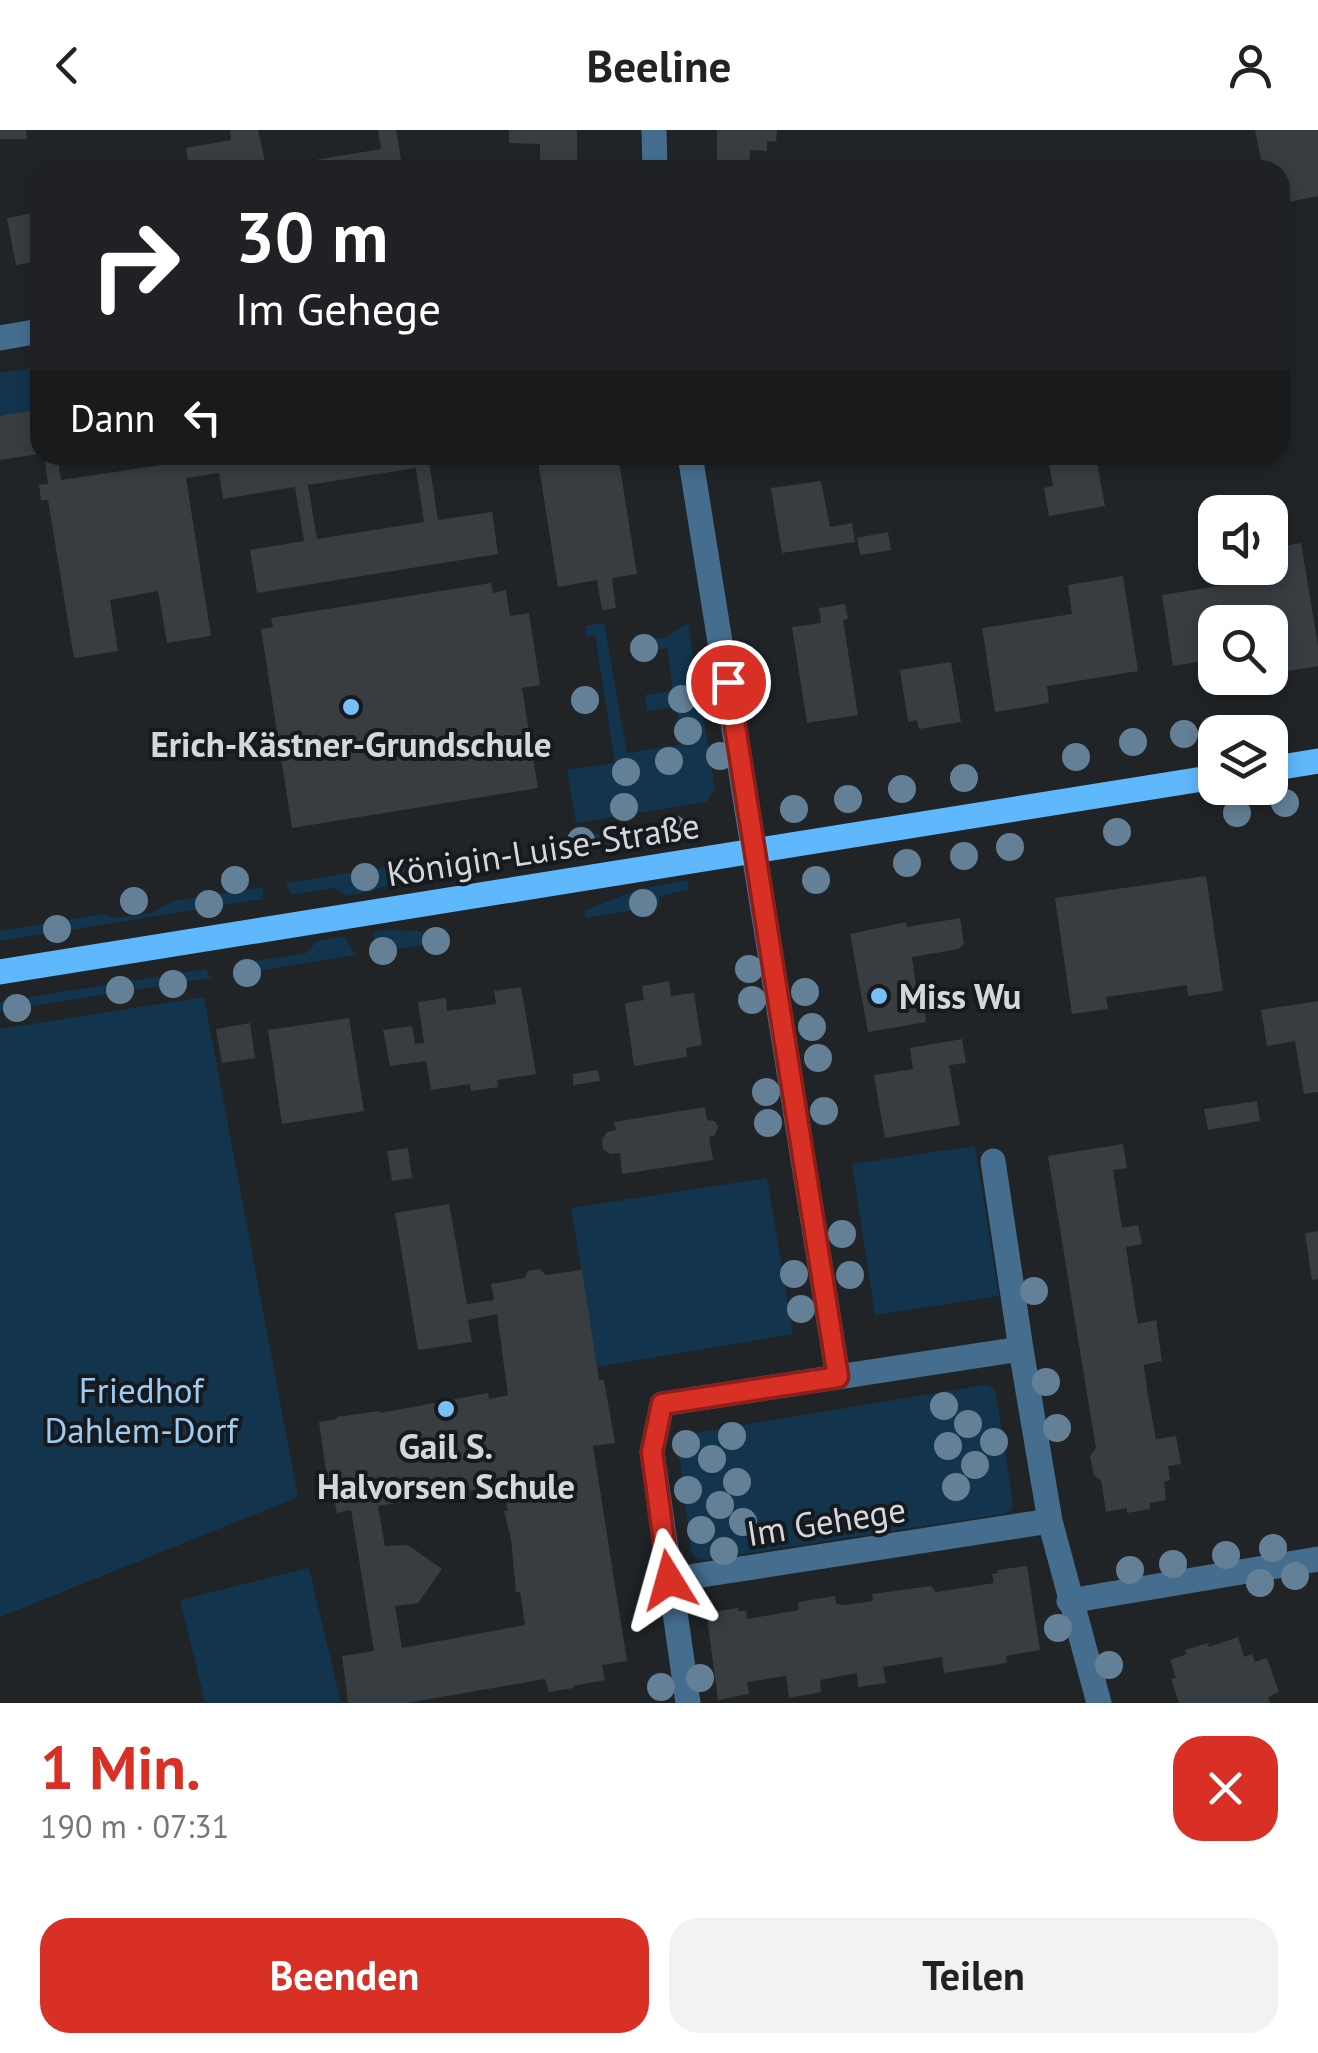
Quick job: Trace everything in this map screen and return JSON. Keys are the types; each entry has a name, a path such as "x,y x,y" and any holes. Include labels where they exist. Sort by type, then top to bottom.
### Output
{"main road":[{"path":"1288,765 1318,761"},
{"name":"Königin-Luise-Straße","path":"0,972 1198,780"}],"street":[{"path":"654,130 656,160"},
{"path":"0,338 30,333"},
{"path":"692,465 838,1377"},
{"path":"994,1161 1050,1522 1100,1703"},
{"path":"688,1703 652,1452 662,1404 1021,1348"},
{"name":"Im Gehege","path":"669,1580 1050,1522"},
{"path":"1069,1600 1318,1559"}],"green space":[{"path":"30,368 30,411 0,416 0,373"},
{"path":"604,623 627,753 682,744 676,707 647,711 645,695 673,691 667,648 639,652 638,641 667,637 688,623 715,790 706,802 576,823 567,770 615,763 595,635 587,636 585,626"},
{"path":"679,821 682,843 633,849 571,847 570,838"},
{"path":"437,859 442,867 346,896 335,888 291,895 286,883"},
{"path":"688,880 689,890 659,896 659,906 586,918 584,911 639,889"},
{"path":"263,887 263,899 0,941 0,931 103,914 116,918 152,913 173,901"},
{"path":"374,931 449,933 450,941 375,952"},
{"path":"344,936 356,955 237,974 238,964 306,953 317,941"},
{"path":"206,969 211,978 0,1011 0,1002"},
{"name":"Friedhof Dahlem-Dorf","path":"204,997 298,1497 0,1617 0,1029"},
{"path":"975,1146 999,1296 875,1315 852,1164"},
{"path":"767,1178 793,1334 597,1367 571,1208"},
{"path":"985,1385 996,1394 1013,1503 1004,1514 704,1560 696,1559 691,1552 677,1436"},
{"path":"309,1568 341,1703 205,1703 180,1600"}],"building":[{"path":"0,130 26,130 27,139 0,139"},
{"path":"230,130 258,130 265,160 188,160 186,148 231,140"},
{"path":"378,130 396,130 401,160 315,160 381,149"},
{"path":"509,130 577,130 577,160 540,160 540,144 509,143"},
{"path":"717,130 777,130 776,142 767,141 767,151 750,150 749,160 717,160"},
{"path":"1255,130 1318,130 1318,196 1290,202 1290,160 1261,160"},
{"path":"30,214 30,263 16,265 7,218"},
{"path":"30,411 30,456 0,460 0,416"},
{"path":"45,465 59,465 61,480 161,465 430,465 438,520 492,512 498,554 257,593 250,550 304,541 295,487 223,499 219,473 186,478 211,636 167,643 158,591 110,600 118,651 74,658 48,500 41,500 39,485 48,484","holes":["416,468 424,522 317,539 308,485"]},
{"path":"539,465 620,465 637,574 612,578 616,608 602,610 597,580 558,587"},
{"path":"1049,465 1097,465 1105,506 1049,516 1044,488 1053,486"},
{"path":"821,481 830,527 852,523 855,542 782,553 771,488"},
{"path":"888,532 891,550 860,555 857,538"},
{"path":"1301,543 1318,666 1288,671 1288,605 1198,605 1198,662 1173,666 1162,595 1224,585 1288,585 1288,545"},
{"path":"1123,576 1138,671 1047,686 1049,703 995,712 982,628 1072,614 1068,585"},
{"path":"491,583 493,593 506,590 510,616 529,613 540,685 522,688 538,788 292,828 261,629 273,627 271,618"},
{"path":"845,604 848,619 843,620 858,715 807,723 792,627 821,623 819,608"},
{"path":"951,662 961,722 919,729 917,720 908,722 900,670"},
{"path":"1206,876 1223,991 1188,996 1187,985 1106,997 1108,1009 1072,1014 1055,898"},
{"path":"960,918 964,943 959,949 912,957 919,1008 924,1007 926,1022 868,1032 850,934 906,922 907,927"},
{"path":"669,981 671,996 694,993 702,1045 686,1048 687,1057 634,1066 625,1003 644,1000 642,986"},
{"path":"521,987 536,1074 497,1080 498,1087 486,1089 471,1091 470,1084 431,1090 426,1061 390,1066 383,1030 412,1026 415,1044 424,1043 418,1002 446,998 447,1011 496,1004 494,991"},
{"path":"1318,1001 1318,1092 1304,1094 1295,1041 1267,1046 1261,1010"},
{"path":"349,1018 364,1111 282,1124 268,1030"},
{"path":"250,1023 255,1058 222,1063 216,1029"},
{"path":"962,1039 966,1063 949,1065 960,1125 885,1138 874,1075 913,1069 910,1048"},
{"path":"598,1070 600,1081 573,1085 573,1074"},
{"path":"1257,1101 1260,1121 1208,1130 1204,1109"},
{"path":"705,1107 707,1120 715,1121 718,1127 715,1135 709,1137 713,1160 622,1174 620,1153 610,1154 603,1149 602,1139 607,1132 616,1130 614,1122"},
{"path":"1123,1144 1127,1168 1113,1170 1122,1228 1138,1225 1142,1244 1126,1247 1138,1324 1156,1320 1162,1361 1144,1365 1147,1390 1156,1439 1176,1436 1181,1464 1168,1466 1170,1480 1164,1482 1166,1500 1150,1503 1150,1509 1127,1513 1127,1508 1106,1512 1101,1480 1094,1476 1090,1456 1096,1448 1048,1156"},
{"path":"408,1148 412,1178 392,1181 387,1151"},
{"path":"449,1204 467,1304 494,1300 491,1284 525,1278 528,1271 540,1269 546,1275 582,1270 599,1380 604,1380 615,1443 593,1446 627,1661 602,1665 605,1680 549,1692 545,1679 407,1703 348,1703 342,1656 374,1651 351,1510 337,1513 328,1485 319,1422 488,1393 489,1399 508,1395 497,1314 468,1320 472,1342 418,1350 395,1213","holes":["503,1485 508,1511 504,1511 516,1592 520,1592 525,1625 402,1648 395,1606 418,1603 442,1569 408,1545 385,1546 378,1506"]},
{"path":"1318,1231 1318,1279 1312,1280 1305,1233"},
{"path":"1027,1566 1040,1650 1006,1656 1007,1663 944,1673 942,1657 883,1667 886,1683 858,1687 857,1673 820,1680 821,1692 789,1698 786,1676 747,1682 749,1694 718,1700 707,1617 713,1617 712,1612 738,1608 746,1611 747,1619 799,1610 798,1602 835,1596 836,1604 846,1605 873,1601 872,1594 931,1586 936,1592 994,1583 992,1574 997,1570"},
{"path":"1238,1637 1244,1657 1252,1654 1255,1662 1267,1658 1279,1692 1268,1697 1270,1703 1179,1703 1170,1660 1187,1654 1185,1650"}],"place":[{"name":"Erich-Kästner-Grundschule","path":"351,707"},
{"name":"Miss Wu","path":"879,996"},
{"name":"Gail S. Halvorsen Schule","path":"446,1409"}],"route":[{"path":"669,1580 652,1452 662,1404 838,1377 728,682"}]}
